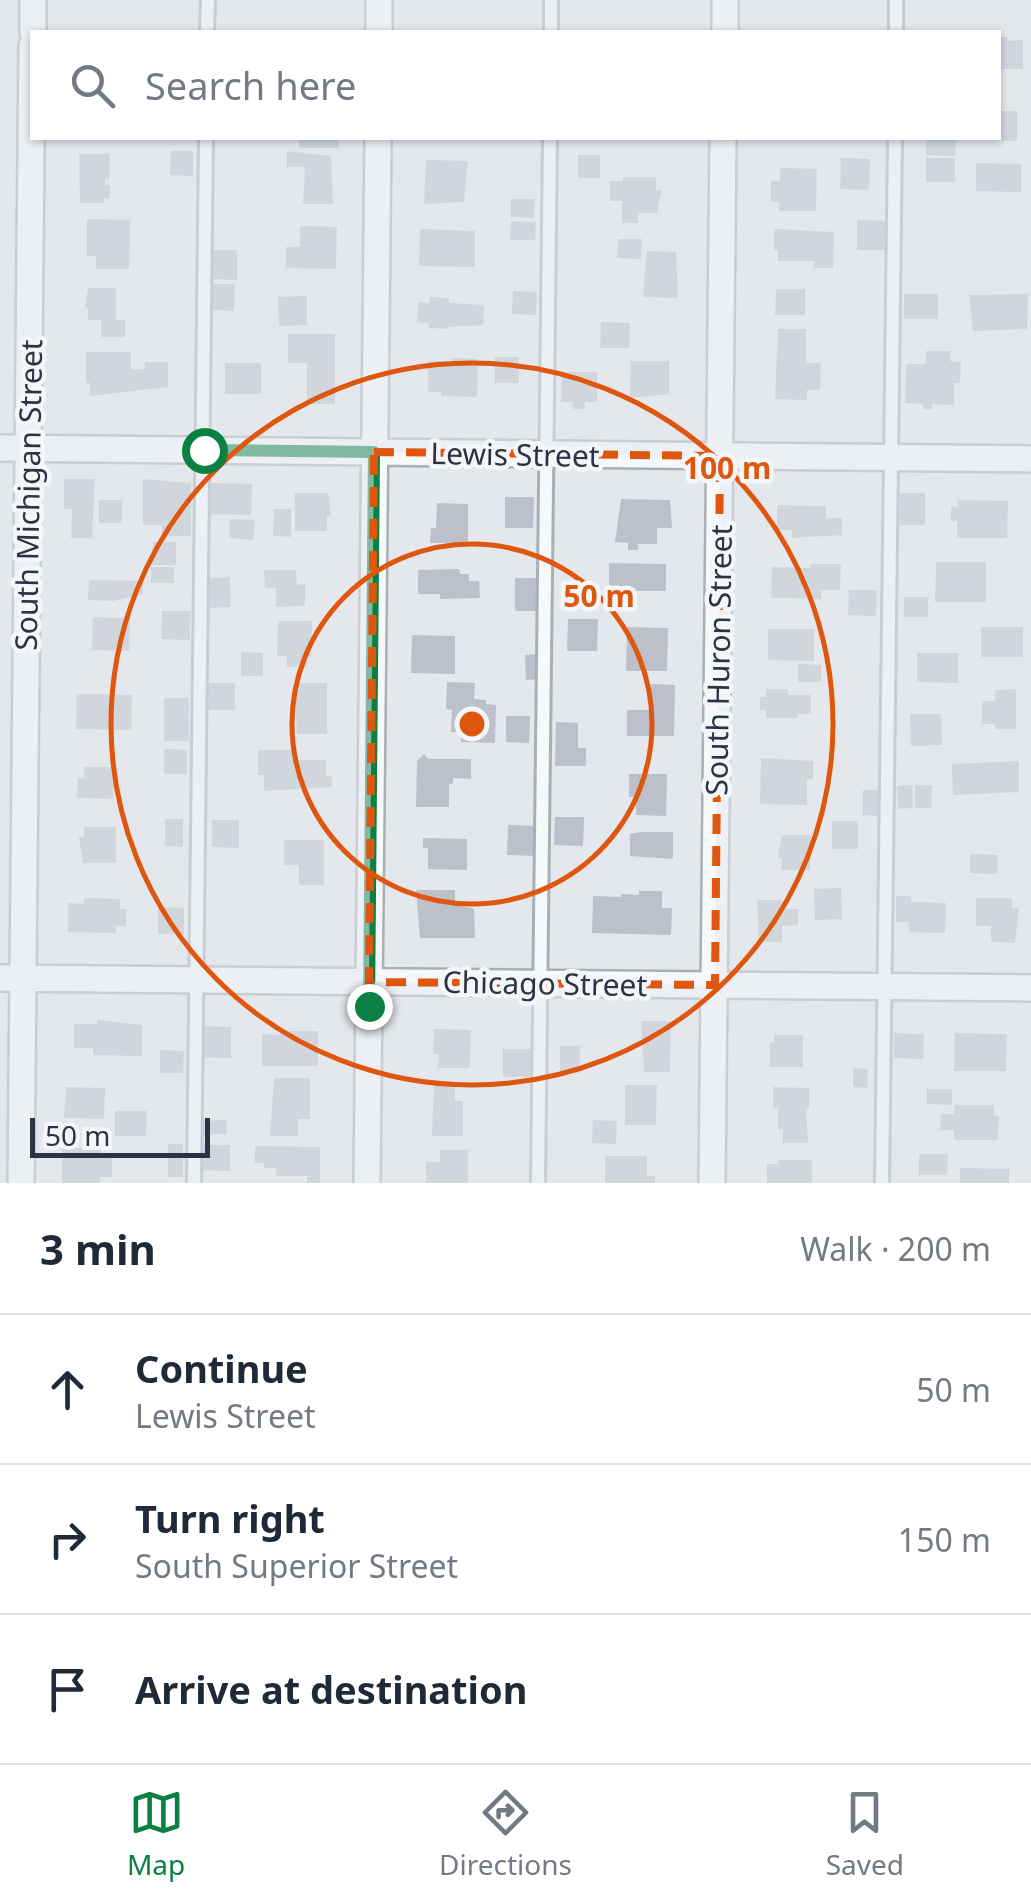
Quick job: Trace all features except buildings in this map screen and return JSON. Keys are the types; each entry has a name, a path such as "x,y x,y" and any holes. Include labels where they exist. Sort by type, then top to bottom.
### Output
{"street":[{"path":"32,30 33,0"},
{"path":"379,0 379,30"},
{"path":"724,30 725,0"},
{"name":"South Michigan Street","path":"21,1183 12,978 28,448 31,140"},
{"path":"367,1183 378,140"},
{"name":"South Huron Street","path":"712,1183 724,140"},
{"name":"Lewis Street","path":"0,448 1031,459"},
{"name":"Chicago Street","path":"12,978 1031,988"}],"lane":[{"path":"207,30 208,0"},
{"path":"551,0 551,30"},
{"path":"896,0 896,30"},
{"path":"194,1183 206,140"},
{"path":"538,1183 550,140"},
{"path":"882,1183 895,140"}],"highlighted area":[{"path":"374,452 720,456 715,985 369,982"}],"route":[{"path":"204,450 374,452 369,1006"}]}
